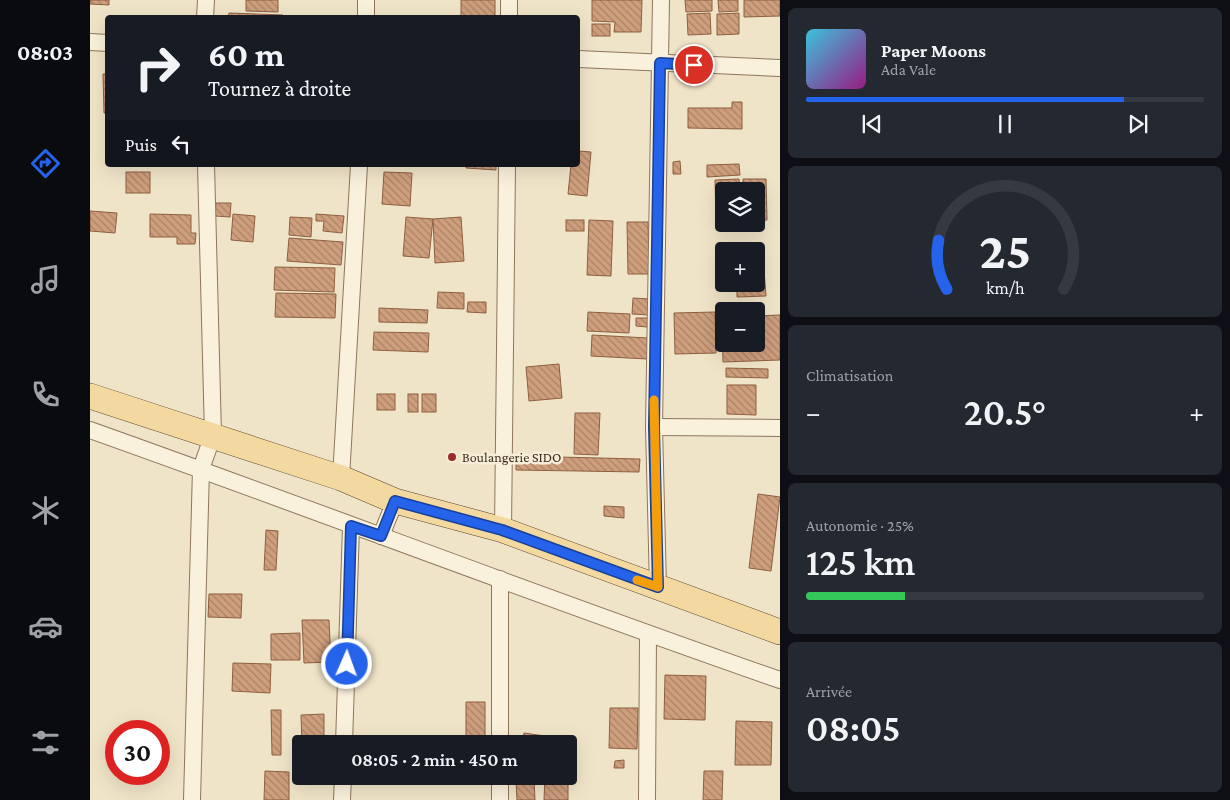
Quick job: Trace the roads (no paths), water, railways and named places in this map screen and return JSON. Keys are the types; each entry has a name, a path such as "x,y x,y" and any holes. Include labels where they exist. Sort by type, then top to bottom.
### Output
{"main road":[{"path":"90,396 341,478 395,501 502,530 780,632"}],"street":[{"path":"205,15 206,0"},
{"path":"366,0 366,15"},
{"path":"509,0 509,15"},
{"path":"658,587 654,427 660,0"},
{"path":"90,42 105,43"},
{"path":"580,59 780,68"},
{"path":"192,800 201,470 213,435 206,167"},
{"path":"341,478 359,167"},
{"path":"502,530 507,167"},
{"path":"654,427 780,428"},
{"path":"90,430 500,579 648,635 780,680"},
{"path":"381,536 395,501"},
{"path":"344,735 351,526"},
{"path":"500,579 500,735"},
{"path":"647,800 648,635"},
{"path":"342,800 343,785"},
{"path":"500,785 500,800"}],"place":[{"name":"Boulangerie SIDO","path":"452,457"}]}
